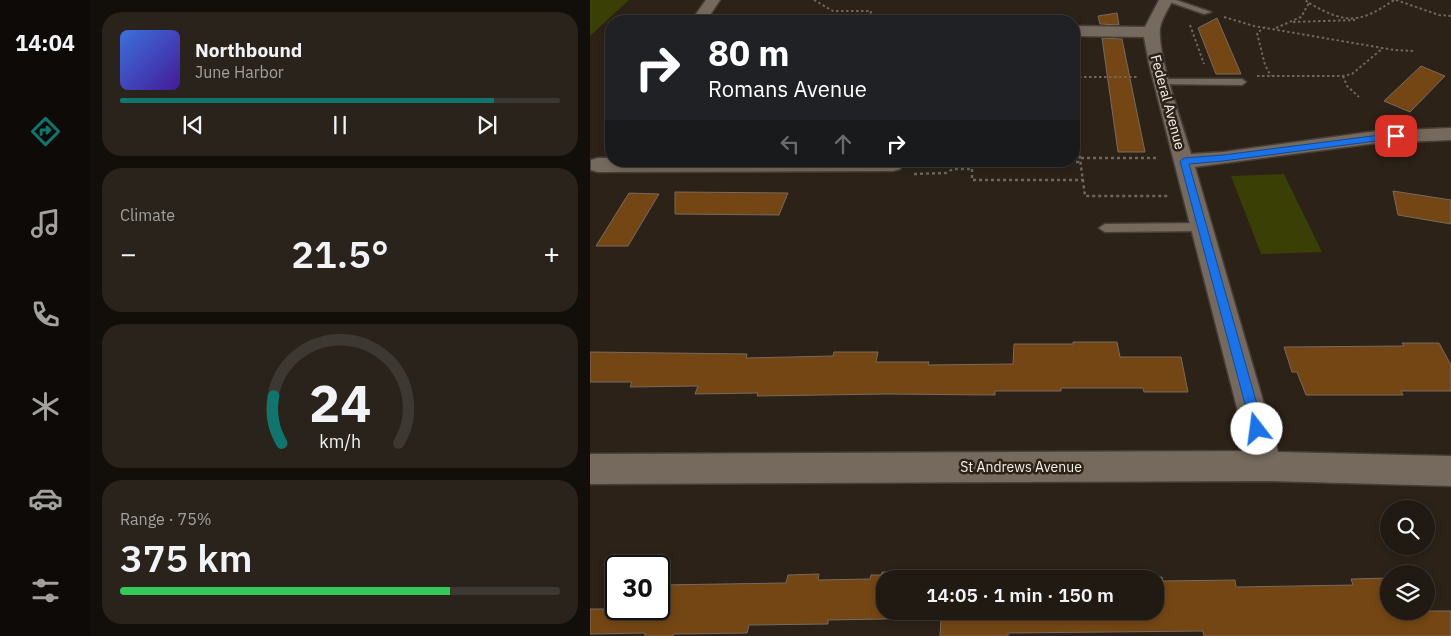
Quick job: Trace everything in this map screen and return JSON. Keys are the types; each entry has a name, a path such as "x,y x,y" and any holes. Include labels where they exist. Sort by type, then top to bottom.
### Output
{"street":[{"path":"702,15 713,0"},
{"path":"1080,31 1151,32 1153,19 1167,0"},
{"name":"Federal Avenue","path":"1151,32 1162,80 1267,466"},
{"path":"1184,161 1223,158 1377,137 1451,134"},
{"path":"594,171 605,155"},
{"path":"594,171 744,167"},
{"name":"St Andrews Avenue","path":"590,468 1267,466 1451,471"}],"lane":[{"path":"1167,0 1207,12"},
{"path":"1162,80 1242,82"},
{"path":"1105,228 1202,227"}],"path":[{"path":"814,0 833,11 872,11 871,15"},
{"path":"1305,0 1336,16 1358,19"},
{"path":"1275,28 1293,22 1351,21 1366,18 1395,0 1439,15 1451,16"},
{"path":"1293,22 1305,13 1309,3"},
{"path":"1207,12 1265,27 1383,48 1415,51"},
{"path":"1188,19 1211,82"},
{"path":"1265,27 1257,32 1265,65 1271,76"},
{"path":"1242,82 1246,76 1343,76 1352,74 1383,48"},
{"path":"1343,76 1347,86 1359,97"},
{"path":"1080,77 1162,80"},
{"path":"1184,161 1159,158 1081,158 1085,196 1194,196"},
{"path":"897,167 903,174 946,173 953,169 972,169 972,180 1084,180"}],"green space":[{"path":"590,0 629,0 613,15 605,15 605,22 590,36"},
{"path":"1284,174 1322,252 1261,254 1231,176"}],"building":[{"path":"1117,13 1119,25 1100,24 1098,16"},
{"path":"1217,18 1241,74 1216,74 1198,28"},
{"path":"1102,38 1122,39 1145,152 1118,152"},
{"path":"1421,66 1445,76 1410,112 1384,101"},
{"path":"1393,191 1451,200 1451,224 1398,215"},
{"path":"675,192 788,193 779,215 675,214"},
{"path":"629,193 659,194 628,246 596,246"},
{"path":"1073,342 1117,342 1120,357 1181,357 1188,392 1144,392 1143,388 1061,388 1061,391 995,391 995,395 757,396 758,393 695,394 698,386 630,387 632,382 590,382 590,352 747,354 746,358 833,356 834,352 878,352 876,362 929,362 928,365 1013,364 1014,344 1073,344"},
{"path":"1402,343 1439,343 1451,365 1451,391 1401,391 1403,395 1306,395 1297,372 1292,372 1284,347 1404,346"},
{"path":"819,574 818,580 870,579 871,575 876,575 876,619 828,620 828,624 749,625 747,633 673,634 673,636 645,636 645,633 590,634 590,609 605,609 605,620 670,620 670,585 786,583 788,575"},
{"path":"1380,578 1380,620 1435,620 1435,611 1451,611 1451,636 1204,636 1203,631 1008,633 1008,636 940,636 941,620 1164,620 1164,581 1235,580 1236,587 1353,585 1351,579"}],"route":[{"path":"1257,429 1184,161 1223,158 1396,136"}]}
